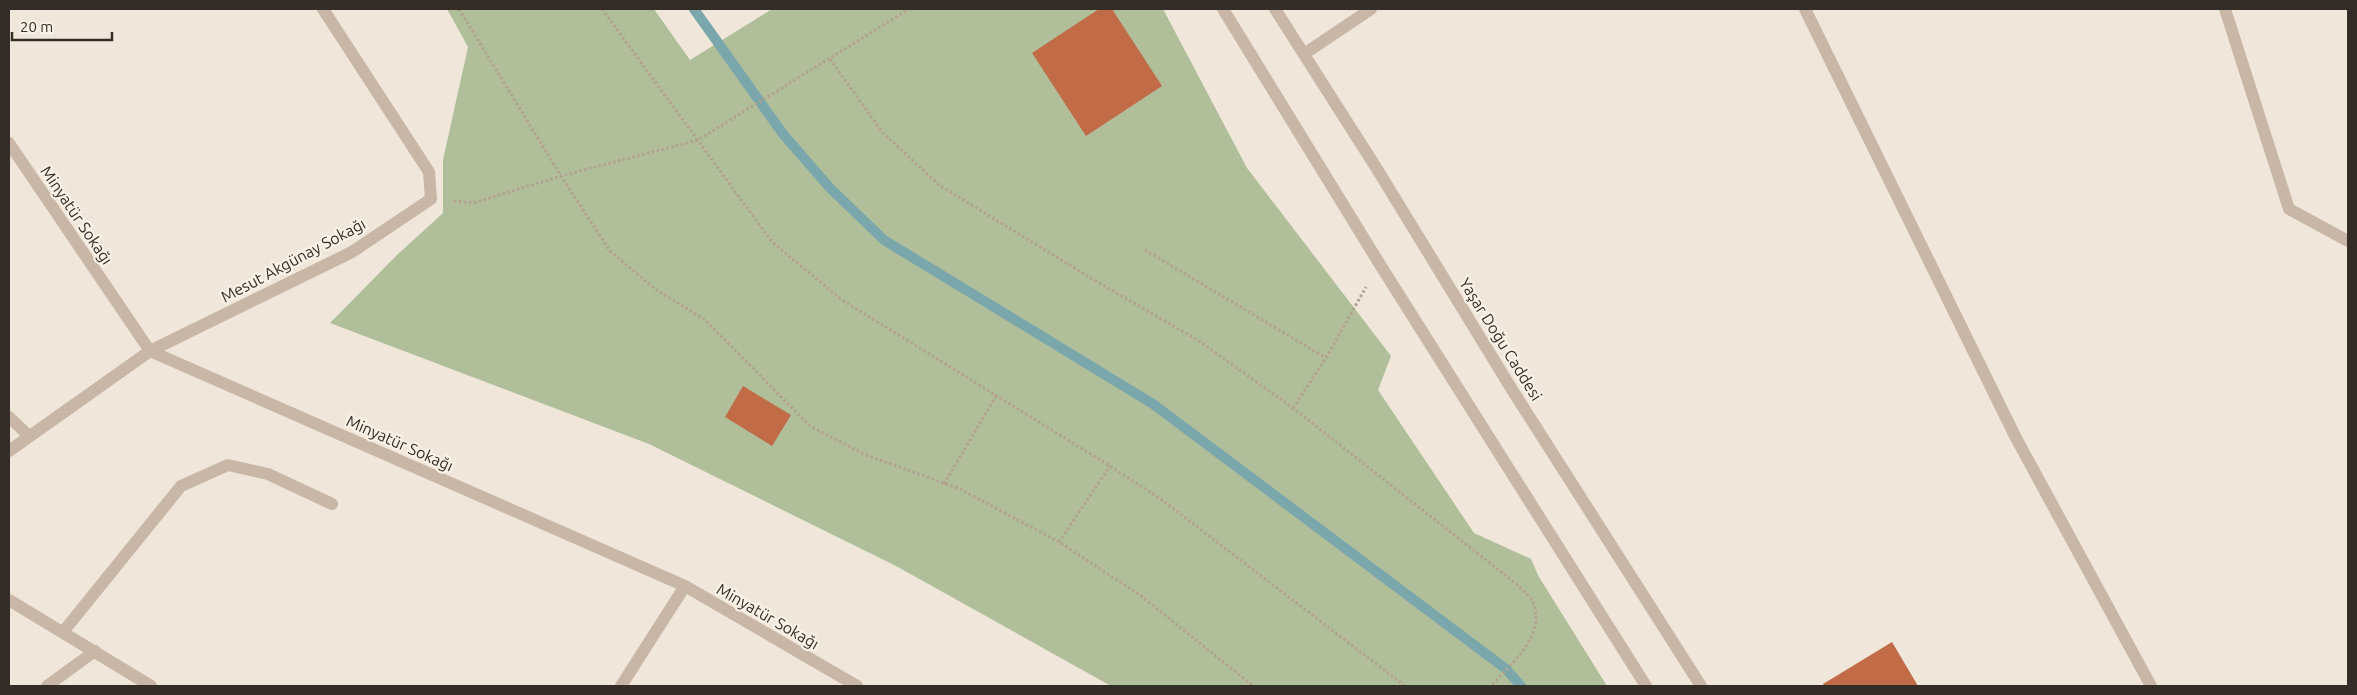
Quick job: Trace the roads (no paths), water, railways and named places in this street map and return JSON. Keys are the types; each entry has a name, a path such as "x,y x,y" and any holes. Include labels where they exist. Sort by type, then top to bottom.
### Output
{"street":[{"name":"Mesut Akgünay Sokağı","path":"9,451 150,351 352,252 431,199 429,172 323,9"},
{"path":"1223,9 1379,263 1646,686"},
{"name":"Yaşar Doğu Caddesi","path":"1274,9 1377,169 1511,388 1700,686"},
{"path":"1304,54 1371,9"},
{"path":"1805,9 2016,438 2151,686"},
{"path":"2225,9 2289,209 2348,241"},
{"name":"Minyatür Sokağı","path":"9,143 150,351 685,586 857,686"},
{"path":"9,417 29,436"},
{"path":"63,632 181,486 228,466 268,474 332,504"},
{"path":"621,686 685,586"},
{"path":"9,600 151,686"},
{"path":"47,686 95,651"}],"waterway":[{"path":"694,9 783,134 830,188 884,240 1153,404 1506,669 1521,686"}]}
